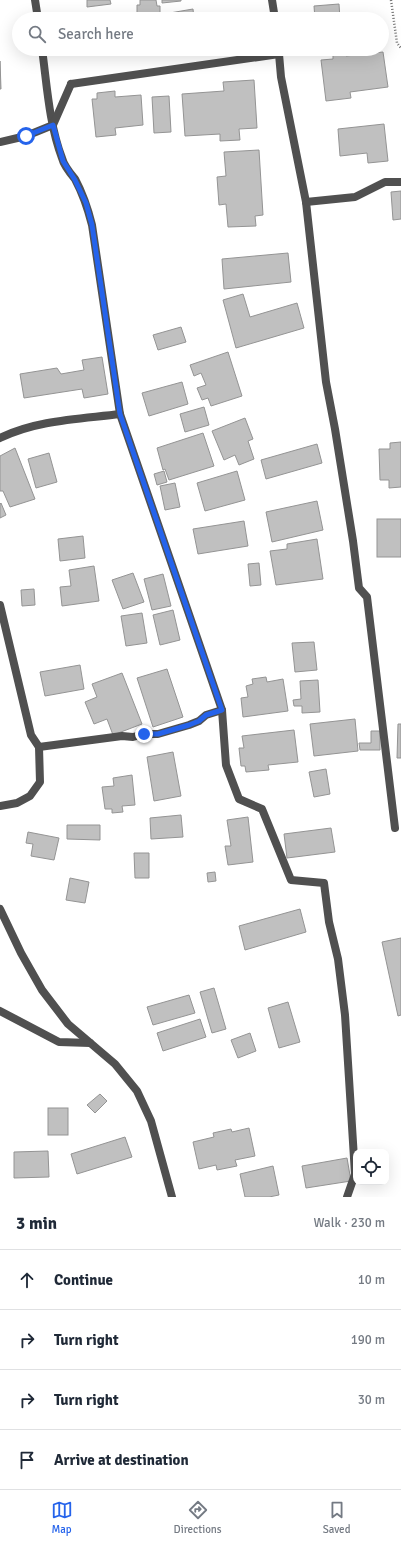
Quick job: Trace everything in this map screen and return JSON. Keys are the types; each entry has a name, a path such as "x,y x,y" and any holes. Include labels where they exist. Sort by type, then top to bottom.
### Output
{"street":[{"path":"35,0 37,12"},
{"path":"272,0 274,12"},
{"path":"43,56 53,125 63,161 75,180 86,203 92,225 120,414 222,710 226,765 239,799 262,809 291,880 324,883 329,922 338,959 345,1014 355,1174 347,1197"},
{"path":"0,142 26,136 53,125 71,84 253,56"},
{"path":"279,56 281,77 306,202 326,382 353,541 359,588 367,597 395,828"},
{"path":"306,202 355,197 385,182 401,182"},
{"path":"0,438 12,432 35,425 120,414"},
{"path":"0,605 31,735 39,747 40,782 30,796 17,802 0,806"},
{"path":"39,747 122,736 133,737 144,734 158,734 189,725 199,721 206,715 222,710"},
{"path":"0,909 21,953 42,990 68,1024 114,1064 137,1090 151,1120 172,1197"},
{"path":"0,1011 59,1042 90,1043"}],"path":[{"path":"391,0 397,43 401,48"}],"building":[{"path":"87,0 110,0 111,4 87,7"},
{"path":"140,0 156,0 157,6 160,6 160,12 137,12 137,5 140,5"},
{"path":"162,0 181,0 181,1 162,3"},
{"path":"339,4 340,12 314,12 314,6"},
{"path":"193,9 193,12 176,12"},
{"path":"333,56 384,56 388,87 350,92 351,98 326,101 321,60 333,59"},
{"path":"0,61 1,89 0,89"},
{"path":"254,80 257,128 239,129 240,140 220,141 220,134 185,136 182,94 224,91 223,82"},
{"path":"115,91 115,97 141,95 143,125 115,128 116,135 96,137 92,99 97,99 97,93"},
{"path":"169,96 171,132 154,133 152,97"},
{"path":"384,124 388,161 368,163 367,153 340,156 338,129"},
{"path":"259,150 263,215 255,216 256,226 228,227 226,204 219,205 217,177 226,176 224,152"},
{"path":"401,191 401,219 393,220 391,192"},
{"path":"288,253 291,282 224,289 222,259"},
{"path":"243,294 250,317 297,303 304,328 236,348 223,300"},
{"path":"181,327 186,342 158,350 153,335"},
{"path":"228,352 242,396 211,406 208,398 202,400 197,388 206,385 201,373 194,376 190,365"},
{"path":"102,357 108,394 84,398 82,389 24,398 20,374 57,368 61,374 84,370 82,360"},
{"path":"182,382 188,404 149,416 142,393"},
{"path":"204,407 209,425 185,432 180,414"},
{"path":"245,418 253,439 248,441 254,459 239,465 235,455 224,460 212,431"},
{"path":"203,433 214,466 169,480 165,469 163,470 157,448"},
{"path":"401,442 401,487 389,488 389,480 380,480 379,449 390,449 390,443"},
{"path":"317,444 322,463 266,479 261,460"},
{"path":"15,448 35,499 10,507 3,491 0,491 0,456"},
{"path":"49,453 57,482 36,488 28,459"},
{"path":"164,471 167,482 157,485 154,474"},
{"path":"237,471 245,500 205,511 197,483"},
{"path":"175,483 180,507 165,510 160,486"},
{"path":"317,501 323,530 272,542 266,512"},
{"path":"1,503 6,515 0,518 0,504"},
{"path":"377,519 401,519 401,557 377,557"},
{"path":"244,521 248,546 198,554 193,529"},
{"path":"83,536 85,558 60,561 58,539"},
{"path":"317,539 323,579 276,585 270,551 287,549 287,544"},
{"path":"259,563 261,585 250,586 248,564"},
{"path":"94,566 99,601 62,606 60,587 71,586 69,570"},
{"path":"133,573 144,602 123,609 112,580"},
{"path":"163,574 171,606 152,610 144,579"},
{"path":"34,589 35,605 22,606 21,590"},
{"path":"173,610 180,640 160,645 153,615"},
{"path":"142,613 147,643 126,646 121,616"},
{"path":"314,642 317,670 295,672 292,643"},
{"path":"80,665 84,689 45,696 40,672"},
{"path":"167,669 183,717 153,727 137,678"},
{"path":"122,673 142,724 113,735 107,719 94,724 85,702 97,697 92,684"},
{"path":"266,677 267,682 283,679 288,711 243,717 241,698 248,697 246,686 253,684 252,679"},
{"path":"318,680 320,712 302,713 302,706 294,706 293,700 301,699 300,681"},
{"path":"355,719 358,751 314,756 310,724"},
{"path":"398,724 401,724 401,758 397,758"},
{"path":"294,730 298,762 268,765 269,770 246,772 245,766 241,766 239,748 244,748 242,736"},
{"path":"371,731 380,731 380,750 360,750 359,743 371,743"},
{"path":"173,752 181,796 154,801 147,757"},
{"path":"326,769 330,794 314,797 309,772"},
{"path":"132,775 135,805 122,806 123,812 112,813 112,809 105,809 102,787 114,786 113,778"},
{"path":"181,815 183,837 151,839 150,818"},
{"path":"248,817 253,862 228,865 225,846 231,846 227,820"},
{"path":"67,825 100,825 100,840 67,839"},
{"path":"331,828 335,852 287,858 284,834"},
{"path":"28,832 59,838 54,860 31,856 33,844 26,843"},
{"path":"134,853 149,853 149,878 135,878"},
{"path":"215,872 216,881 208,882 207,873"},
{"path":"70,878 89,882 85,903 66,900"},
{"path":"300,909 306,932 245,950 239,926"},
{"path":"401,938 401,1015 398,1016 382,942"},
{"path":"214,988 226,1029 212,1033 200,992"},
{"path":"189,995 195,1013 153,1025 147,1007"},
{"path":"288,1002 300,1042 279,1048 268,1008"},
{"path":"200,1019 206,1037 163,1051 157,1033"},
{"path":"250,1033 256,1051 238,1058 231,1040"},
{"path":"100,1094 107,1101 95,1113 87,1105"},
{"path":"48,1108 68,1108 68,1135 48,1135"},
{"path":"249,1128 255,1156 235,1160 237,1166 217,1170 216,1165 199,1169 193,1142 214,1137 213,1133 231,1129 232,1132"},
{"path":"125,1137 132,1157 77,1174 71,1154"},
{"path":"48,1151 49,1177 14,1178 14,1152"},
{"path":"347,1158 351,1181 306,1188 302,1166"},
{"path":"273,1166 279,1195 269,1197 245,1197 240,1174"}],"route":[{"path":"26,136 53,125 58,149 63,161 75,180 86,203 92,225 120,414 222,710 206,715 199,721 189,725 158,734 144,734"}]}
